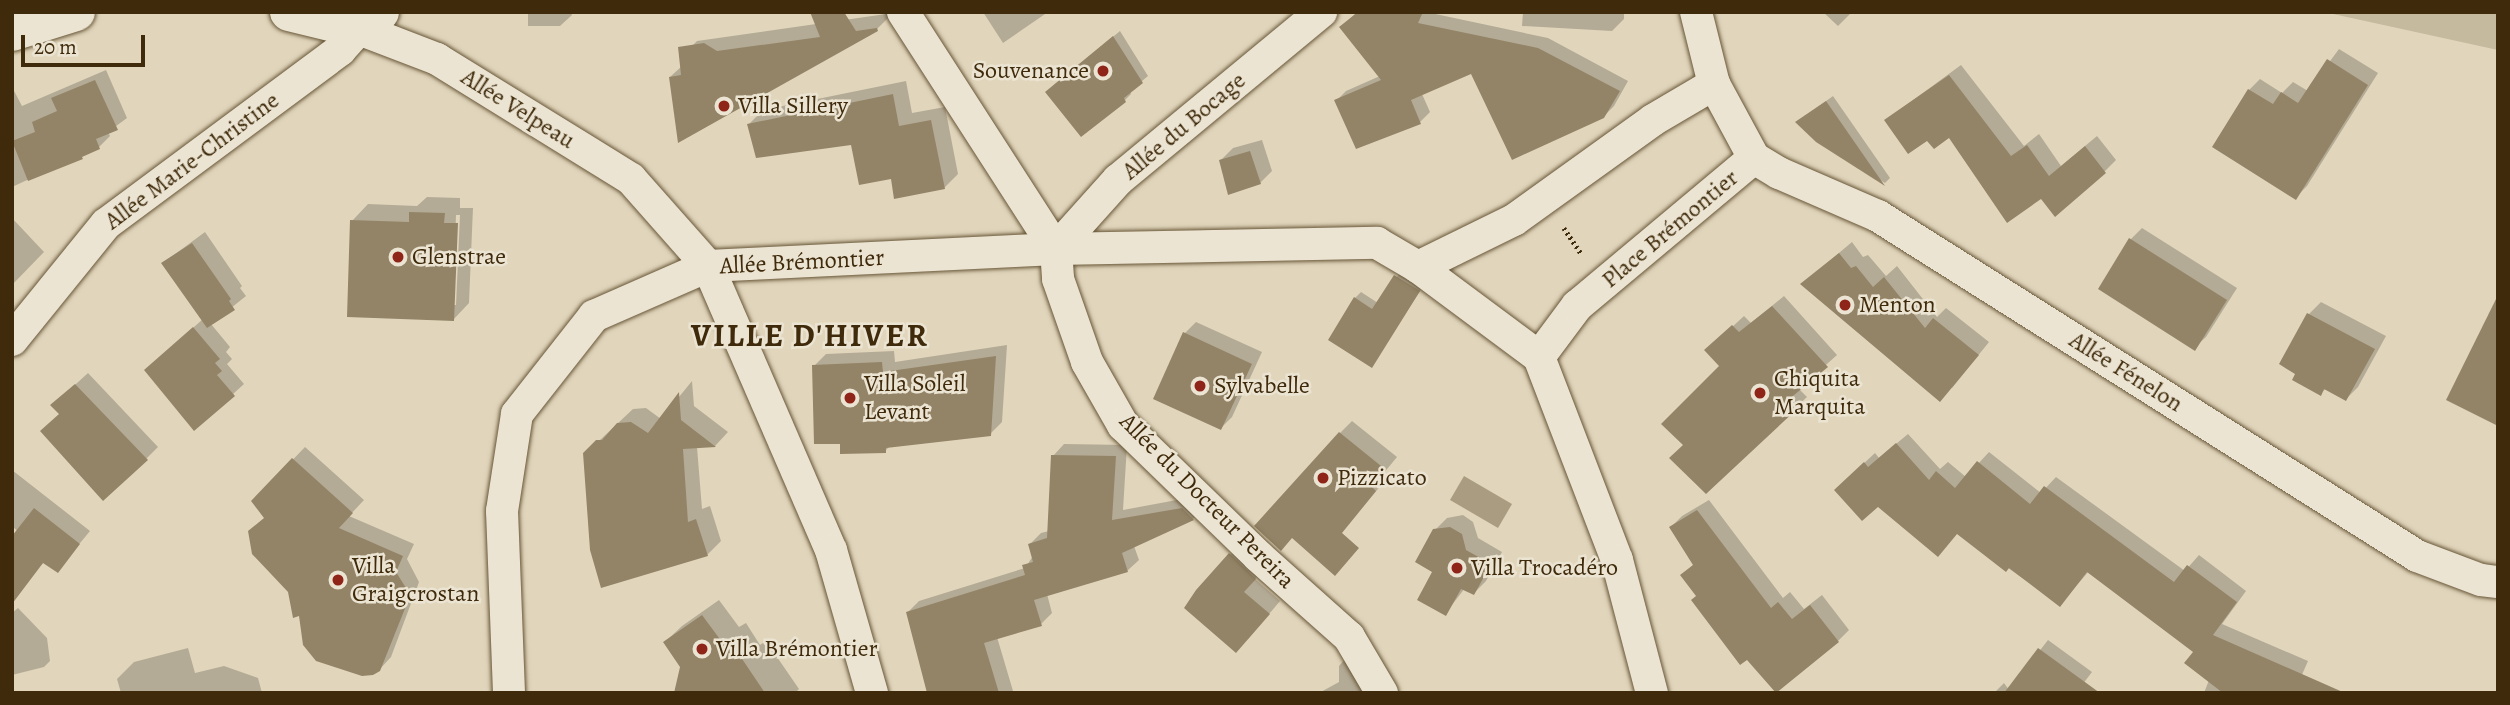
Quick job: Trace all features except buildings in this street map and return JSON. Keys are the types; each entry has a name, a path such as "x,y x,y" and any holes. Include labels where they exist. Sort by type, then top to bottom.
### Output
{"street":[{"path":"12,32 76,12"},
{"name":"Allée Velpeau","path":"289,12 369,21 437,59 631,179 708,267 831,550 872,693"},
{"path":"903,12 1056,249"},
{"name":"Allée du Bocage","path":"1056,249 1118,180 1321,12"},
{"name":"Place Brémontier","path":"1539,357 1577,306 1755,158 1714,83 1696,12"},
{"name":"Allée Marie-Christine","path":"12,340 106,224 340,50 369,21"},
{"path":"1653,693 1617,560 1539,357 1418,267 1514,220 1653,120 1714,83"},
{"name":"Allée Fénelon","path":"1755,158 1779,173 1878,216 2417,556 2481,580 2498,582"},
{"name":"Allée Brémontier","path":"509,693 502,510 517,414 594,316 708,267 1056,249 1377,243 1418,267"},
{"name":"Allée du Docteur Pereira","path":"1056,249 1058,279 1087,362 1123,425 1349,638 1382,693"}],"path":[{"path":"1541,201 1582,255 1599,289"}],"shaded area":[{"path":"2324,12 2498,12 2498,50"},
{"path":"1464,476 1512,504 1498,528 1450,500"}],"place":[{"name":"Souvenance","path":"1103,71"},
{"name":"Villa Sillery","path":"724,106"},
{"name":"Glenstrae","path":"398,257"},
{"name":"Menton","path":"1845,305"},
{"name":"Sylvabelle","path":"1200,386"},
{"name":"Chiquita Marquita","path":"1760,393"},
{"name":"Villa Soleil Levant","path":"850,398"},
{"name":"Pizzicato","path":"1323,478"},
{"name":"Villa Trocadéro","path":"1457,568"},
{"name":"Villa Graigcrostan","path":"338,580"},
{"name":"Villa Brémontier","path":"702,649"}],"district":[{"name":"VILLE D'HIVER","path":"810,335"}]}
